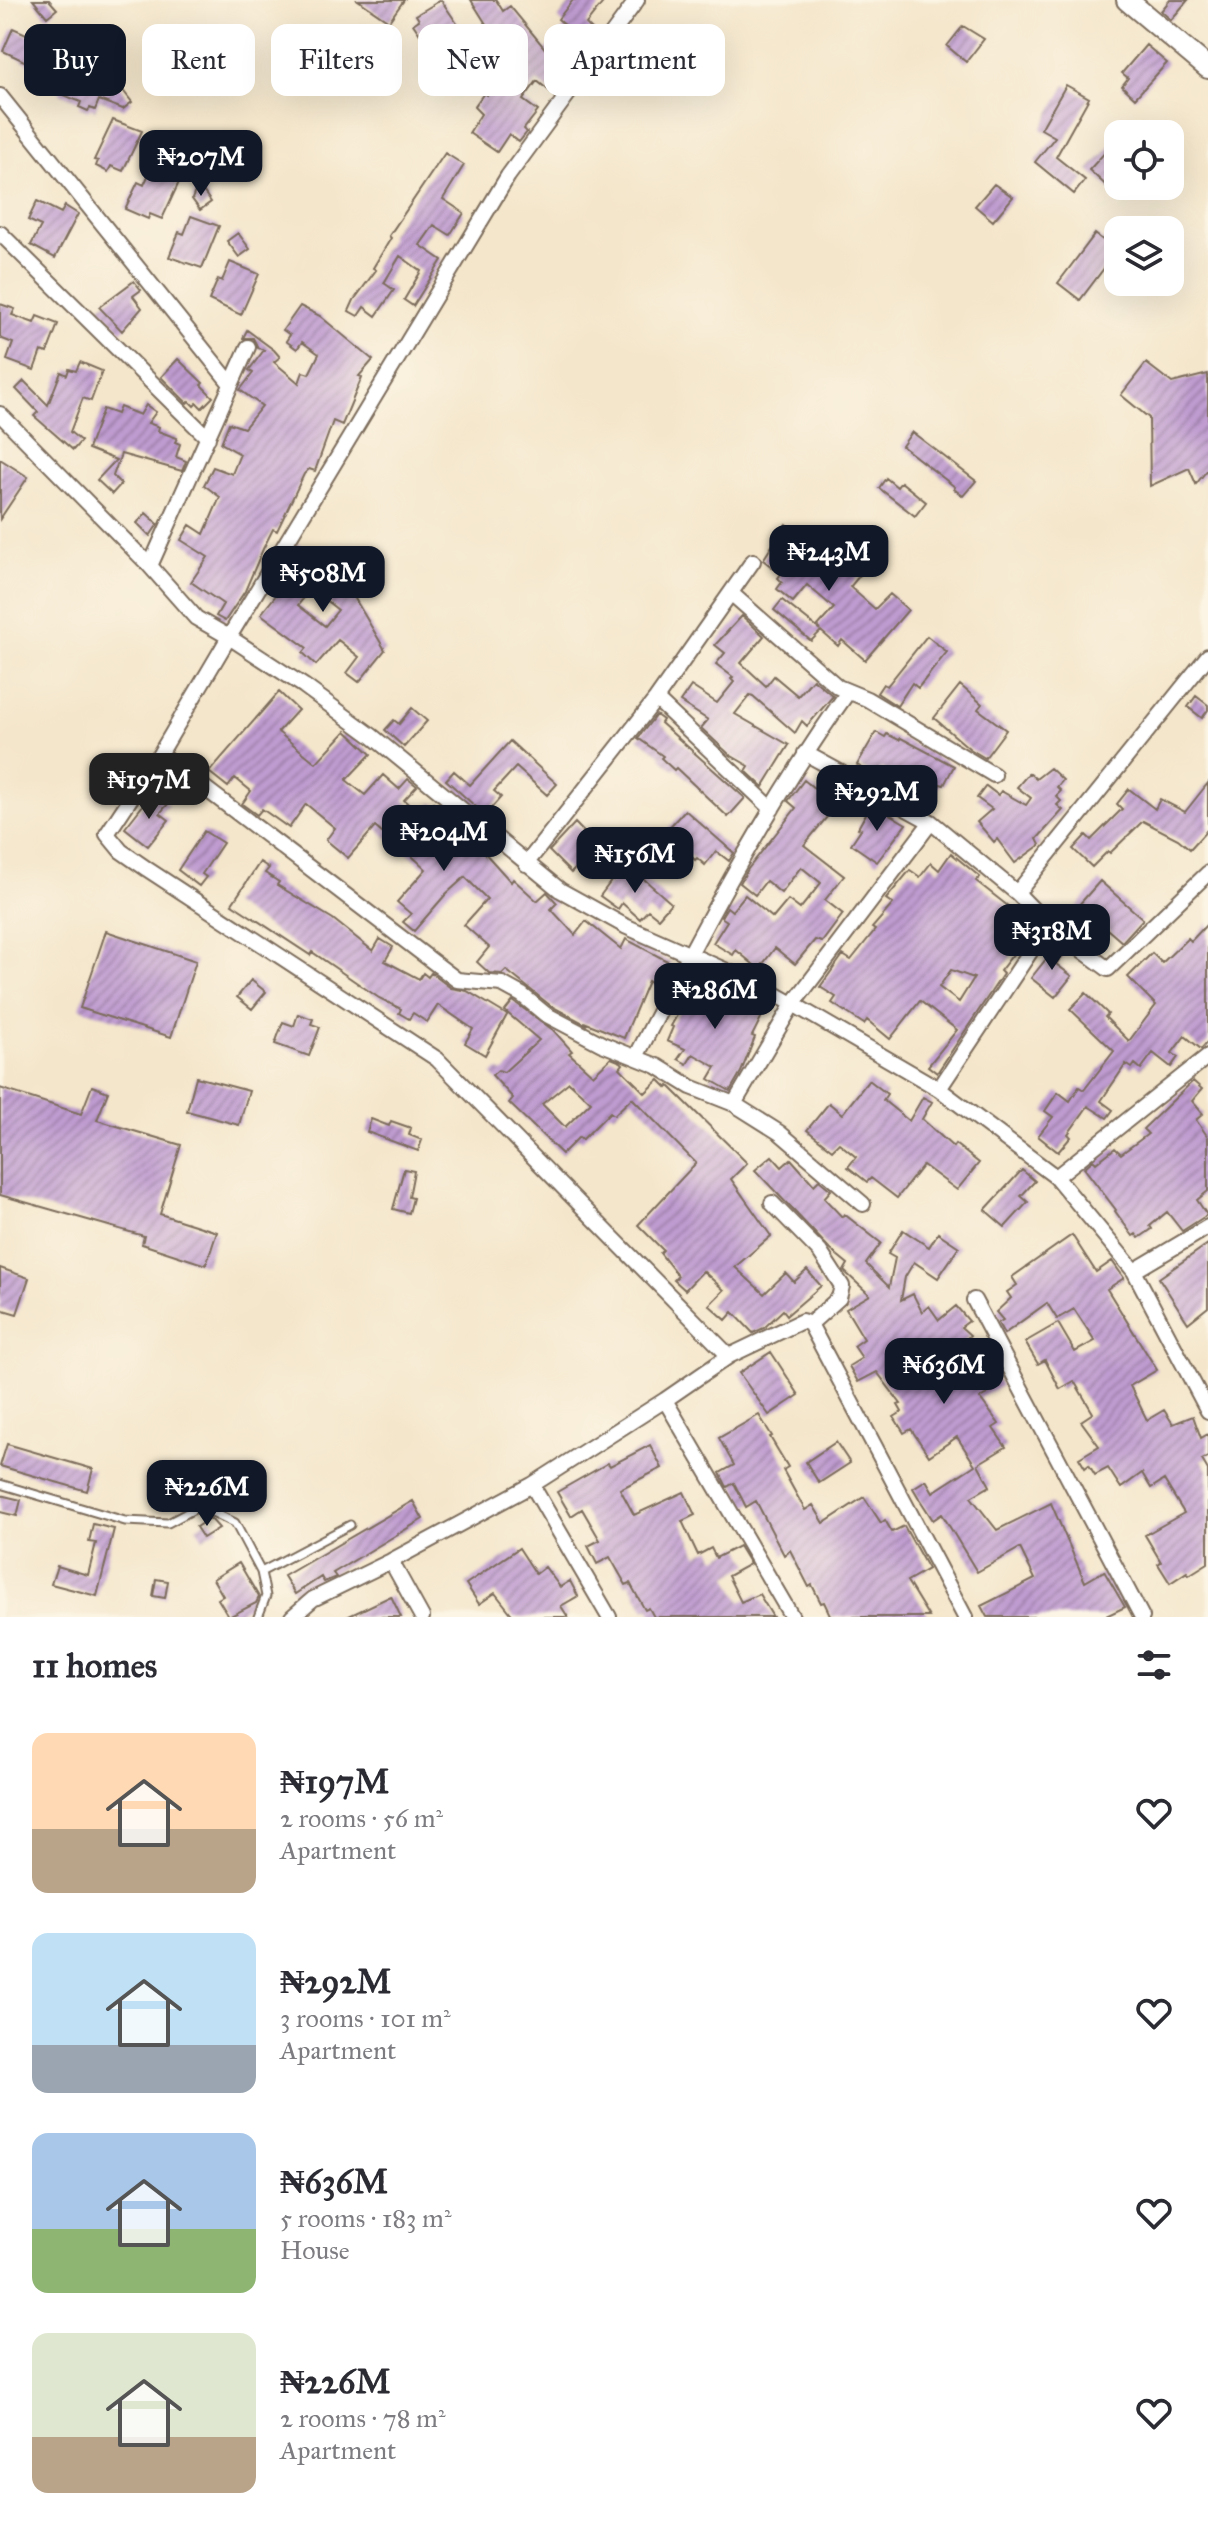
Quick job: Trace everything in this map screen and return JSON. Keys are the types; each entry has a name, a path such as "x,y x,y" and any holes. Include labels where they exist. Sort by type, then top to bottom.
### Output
{"street":[{"path":"637,0 508,176 160,754 107,834 147,869 437,1059 729,1356"},
{"path":"1127,0 1208,68"},
{"path":"0,96 231,384"},
{"path":"0,233 208,438"},
{"path":"150,566 248,347"},
{"path":"0,414 150,566 196,618 304,686 372,736 560,890 625,926 763,987 793,1004 939,1089 1056,1177 1134,1271 1206,1402"},
{"path":"526,864 656,699 753,561"},
{"path":"732,594 848,692 867,699 994,775"},
{"path":"1017,893 1208,656"},
{"path":"636,1057 688,956 772,809 805,753 848,692"},
{"path":"656,699 772,809"},
{"path":"805,753 931,822 1017,893 1048,925 1108,969 1208,873"},
{"path":"160,754 457,980 502,984 522,995 545,1014 602,1044 657,1066 691,1087 734,1104 780,1133 863,1204"},
{"path":"734,1104 793,1004 931,822"},
{"path":"939,1089 1048,925"},
{"path":"1056,1177 1208,1056"},
{"path":"772,1203 820,1252 842,1286 839,1298 810,1324"},
{"path":"1134,1271 1208,1227"},
{"path":"974,1300 1142,1617"},
{"path":"292,1617 313,1599 532,1485 729,1356 802,1321 810,1324 965,1617"},
{"path":"665,1400 792,1617"},
{"path":"532,1485 609,1617"},
{"path":"391,1561 422,1617"}],"lane":[{"path":"0,1484 125,1521 168,1523 200,1506 235,1523 261,1572 266,1596 258,1617"},
{"path":"261,1572 350,1525"}],"building":[{"path":"33,0 49,0 57,9 47,17"},
{"path":"358,0 404,0 389,21"},
{"path":"441,0 457,24 418,24 418,31 413,24 419,20 416,15"},
{"path":"471,0 496,0 503,11 510,6 525,24 486,24"},
{"path":"573,0 605,0 586,24 564,24 558,19"},
{"path":"1170,0 1188,0 1171,20 1161,11"},
{"path":"963,26 984,39 966,62 947,46"},
{"path":"13,28 24,33 24,61 3,51"},
{"path":"528,28 544,48 544,86 537,81 528,93"},
{"path":"1146,45 1167,63 1135,98 1122,86 1128,78 1122,73"},
{"path":"1066,85 1089,98 1056,157 1085,180 1074,194 1035,162 1055,137 1041,129"},
{"path":"126,94 132,102 123,109 99,100 95,110 90,108 88,111 79,107 81,102 66,96"},
{"path":"482,96 526,96 523,100 538,111 524,129 527,132 519,142 509,134 497,152 469,133 481,114 474,107"},
{"path":"113,120 142,131 123,171 111,166 108,172 96,166 98,161 94,160"},
{"path":"445,153 464,165 443,199 464,213 450,235 434,225 420,245 442,260 413,306 404,300 421,271 400,256 384,283 394,290 376,316 364,307 358,316 349,311 376,270 373,268 391,238 389,236"},
{"path":"1104,153 1104,184 1089,170"},
{"path":"152,167 180,180 162,219 150,214 148,219 125,209 138,182 144,185"},
{"path":"198,184 211,202 200,210 192,199"},
{"path":"994,184 1013,197 993,221 975,206"},
{"path":"37,201 61,213 65,206 78,214 55,258 31,245 41,226 28,220"},
{"path":"191,216 219,226 202,268 169,257 179,232 184,234"},
{"path":"238,233 250,249 239,257 227,241"},
{"path":"1095,234 1104,241 1104,268 1080,300 1058,283"},
{"path":"230,262 259,274 241,315 209,300"},
{"path":"134,281 141,290 133,296 142,308 122,331 99,307"},
{"path":"0,304 15,309 12,315 34,323 37,316 58,324 47,353 41,351 34,370 7,360 13,343 0,338"},
{"path":"300,306 320,316 373,360 359,376 362,377 342,425 333,421 315,471 309,469 304,474 277,531 273,529 245,591 225,621 216,616 223,604 191,582 208,557 181,540 190,525 204,534 220,497 204,485 213,467 232,474 240,454 221,443 229,423 244,428 262,406 240,390 253,373 249,370 264,350 258,348 253,338 243,338 247,330 274,350 280,357 274,362 299,383 303,372 309,374 319,354 302,342 297,349 286,341 290,335 283,330"},
{"path":"178,359 213,397 202,408 197,403 194,406 189,401 187,403 161,377"},
{"path":"80,362 102,371 91,401 83,398 70,432 81,441 73,450 34,416 38,412 16,389 24,381 48,405 61,372 67,375 69,369 76,371"},
{"path":"1146,363 1172,383 1208,374 1208,469 1196,484 1189,468 1150,486 1149,418 1121,395"},
{"path":"146,405 156,412 148,423 159,427 158,431 177,438 175,442 180,444 176,457 186,461 182,471 121,454 113,476 121,484 112,494 97,480 116,460 88,449 103,409 117,414 120,407 140,415"},
{"path":"912,432 976,481 963,496 902,446"},
{"path":"0,459 28,477 0,519"},
{"path":"886,478 897,487 901,482 926,502 915,516 879,488"},
{"path":"146,513 158,524 150,536 137,523"},
{"path":"786,524 811,540 815,534 836,552 860,575 850,587 875,609 890,594 908,610 865,660 842,640 838,646 821,631 811,641 774,610 782,600 820,630 817,627 834,608 807,585 793,602 777,589 782,582 778,578 781,574 763,560"},
{"path":"298,543 321,563 323,560 336,571 333,574 353,590 351,592 385,650 359,682 347,673 359,657 338,640 316,665 303,653 307,648 261,614 296,570 286,562","holes":["311,569 327,584 319,595 338,610 325,626 298,605 307,594 297,586"]},
{"path":"742,616 764,636 741,663 766,686 774,676 798,696 813,679 833,696 807,726 802,721 795,733 750,695 735,714 789,745 763,787 746,771 749,766 730,755 701,728 708,720 680,702 691,686 717,703 734,682 733,677 716,664 725,653 715,645"},
{"path":"927,636 947,652 918,688 912,683 897,706 877,693 883,684 887,686"},
{"path":"960,685 982,704 978,709 1006,730 985,758 934,718"},
{"path":"279,692 298,710 278,732 316,763 346,731 371,754 346,780 365,795 383,775 399,789 408,779 417,786 404,800 421,816 433,803 466,832 511,882 513,879 537,901 547,892 557,903 551,909 575,935 586,921 621,949 626,939 671,963 659,987 648,981 624,1038 584,1022 587,1025 551,1006 506,970 502,974 489,973 477,962 489,947 464,925 487,899 465,877 414,931 403,922 411,914 397,902 426,869 400,845 398,847 375,827 348,858 326,840 335,828 306,804 289,828 262,809 257,815 242,804 251,791 235,778 228,787 209,772"},
{"path":"1196,696 1208,705 1202,718 1188,707"},
{"path":"412,708 427,721 404,747 385,730 394,720 399,724"},
{"path":"656,715 663,720 661,723 745,798 728,817 676,768 674,770 661,758 663,756 638,738"},
{"path":"876,732 885,737 887,734 899,740 901,738 954,766 944,785 940,784 926,806 912,796 918,788 881,768 876,776 857,765"},
{"path":"510,741 557,784 547,795 516,767 494,791 501,797 485,815 446,780 454,771 470,785"},
{"path":"1050,768 1063,780 1057,787 1061,791 1056,796 1061,801 1057,805 1063,810 1037,839 1040,845 1015,863 997,839 994,842 977,822 992,809 977,798 986,786 998,795 1001,791 1026,805 1031,798 1017,787 1029,773 1036,779"},
{"path":"804,780 836,806 804,845 844,876 825,900 843,914 822,942 815,940 795,964 775,948 759,969 736,950 733,955 713,943 727,921 721,917 727,907 732,911 745,895 773,918 788,900 800,909 821,883 801,867 781,893 766,881 755,895 740,883 796,808 788,801"},
{"path":"1208,783 1208,829 1190,849 1178,839 1143,821 1092,867 1073,849 1086,835 1091,840 1122,809 1117,804 1129,789 1155,809 1160,799 1185,812"},
{"path":"156,794 168,804 160,813 169,820 148,846 125,828 147,800 150,802"},
{"path":"874,805 906,824 877,862 851,844 867,812 869,814"},
{"path":"685,810 734,853 729,861 716,851 705,865 697,858 695,860 665,832"},
{"path":"575,823 600,849 591,858 596,863 584,876 576,868 571,873 549,851"},
{"path":"204,831 223,843 202,874 206,877 199,886 178,870"},
{"path":"951,853 980,877 976,881 1035,926 1000,971 1003,974 937,1073 928,1066 957,1030 920,1001 890,1039 867,1020 864,1024 832,1003 836,997 820,987 843,955 851,960 875,930 872,928 893,904 886,899 910,870 920,877 931,863 939,870","holes":["951,970 974,978 959,1002 939,987"]},
{"path":"260,862 269,868 265,873 279,882 277,885 333,919 373,951 380,939 393,947 385,961 419,979 423,973 428,977 431,973 451,988 467,991 507,1015 485,1055 465,1043 473,1029 438,1005 427,1022 413,1013 409,1019 399,1013 401,1009 232,904"},
{"path":"628,865 671,903 658,918 648,910 640,919 622,903 618,909 600,896"},
{"path":"1100,881 1143,919 1122,942 1077,907"},
{"path":"1208,923 1208,1041 1201,1049 1185,1036 1172,1053 1178,1057 1171,1067 1153,1053 1141,1069 1135,1064 1132,1068 1126,1064 1101,1101 1113,1110 1107,1118 1088,1106 1068,1134 1071,1137 1058,1152 1038,1136 1053,1117 1045,1111 1058,1092 1070,1101 1079,1087 1084,1090 1114,1051 1070,1009 1086,993 1129,1041 1156,1005 1128,977 1152,953 1162,963 1188,938 1191,941"},
{"path":"106,931 196,961 171,1037 80,1008"},
{"path":"1054,942 1067,951 1056,964 1072,976 1055,997 1031,978 1050,954 1047,951"},
{"path":"690,977 745,1005 747,1001 765,1010 752,1036 755,1037 741,1072 730,1091 709,1079 716,1067 693,1054 687,1064 678,1059 685,1049 667,1041 682,1006 677,1003"},
{"path":"251,980 266,992 252,1009 237,997"},
{"path":"513,1001 553,1030 572,1051 569,1053 593,1075 611,1058 623,1064 620,1068 645,1093 659,1080 667,1088 669,1086 747,1163 731,1179 771,1236 735,1267 764,1294 786,1273 794,1282 807,1270 821,1286 787,1315 783,1310 764,1328 753,1333 733,1312 726,1320 709,1305 724,1290 703,1271 685,1290 674,1280 678,1276 660,1253 663,1250 638,1225 696,1163 632,1098 614,1115 610,1112 582,1140 579,1137 562,1154 509,1103 513,1098 492,1075 498,1070 504,1072 539,1040 505,1011","holes":["569,1082 591,1102 565,1127 542,1104"]},
{"path":"298,1014 313,1019 311,1024 320,1027 309,1056 275,1044 283,1022 294,1026"},
{"path":"196,1077 249,1091 239,1125 187,1111"},
{"path":"869,1080 887,1094 883,1100 909,1121 923,1097 932,1102 922,1119 953,1147 955,1144 979,1163 957,1190 923,1165 897,1198 871,1178 867,1182 848,1167 856,1157 839,1143 832,1150 807,1130 829,1103 842,1114"},
{"path":"1193,1081 1202,1089 1192,1101 1203,1114 1196,1120 1208,1137 1208,1191 1197,1200 1207,1215 1182,1231 1167,1212 1150,1226 1152,1229 1139,1238 1136,1234 1133,1236 1084,1168 1115,1148 1121,1154 1148,1134 1143,1129"},
{"path":"92,1086 108,1092 97,1120 181,1145 160,1214 217,1232 206,1265 142,1244 144,1236 0,1195 0,1088 81,1114"},
{"path":"371,1119 389,1126 391,1121 411,1128 409,1135 422,1140 418,1151 367,1132"},
{"path":"772,1156 782,1167 791,1159 814,1185 819,1180 831,1190 824,1198 842,1217 844,1214 881,1243 866,1264 889,1287 895,1258 888,1254 903,1230 929,1247 938,1233 959,1247 938,1278 914,1262 905,1277 901,1300 913,1294 922,1312 929,1306 939,1320 956,1306 969,1321 961,1327 970,1335 958,1349 977,1379 992,1370 1001,1386 980,1398 999,1424 993,1428 1006,1447 978,1464 990,1486 971,1497 997,1530 1051,1503 1085,1582 1104,1571 1125,1607 1104,1617 987,1617 981,1606 1035,1579 1020,1548 977,1572 942,1514 933,1520 920,1500 913,1488 926,1480 933,1492 975,1465 957,1437 929,1456 911,1429 904,1433 894,1417 902,1412 898,1405 901,1404 877,1372 858,1382 849,1366 862,1358 854,1346 864,1339 846,1309 870,1295 844,1271 848,1264 755,1170"},
{"path":"404,1169 414,1171 409,1213 393,1209"},
{"path":"1022,1170 1035,1181 1021,1196 1028,1202 1005,1227 985,1210"},
{"path":"1072,1235 1096,1272 1112,1261 1124,1278 1107,1289 1157,1370 1130,1386 1147,1420 1164,1410 1173,1424 1193,1416 1201,1438 1208,1434 1208,1457 1202,1460 1208,1470 1208,1563 1170,1583 1145,1535 1184,1513 1164,1480 1151,1488 1142,1473 1121,1488 1108,1468 1095,1475 1089,1465 1085,1468 1079,1458 1099,1446 1081,1421 1093,1413 1074,1381 1060,1389 1045,1360 1038,1364 1025,1342 1058,1323 1075,1352 1095,1341 1074,1309 1057,1319 1047,1303 1004,1334 998,1323 1003,1320 996,1312 1011,1298 1007,1292 1017,1285 1012,1277"},
{"path":"1208,1244 1208,1307 1188,1323 1159,1278"},
{"path":"0,1268 29,1278 17,1314 0,1309"},
{"path":"771,1352 799,1395 769,1415 739,1373"},
{"path":"759,1415 788,1467 783,1470 805,1510 813,1505 824,1523 864,1497 881,1523 885,1520 892,1532 904,1526 928,1569 907,1581 929,1617 831,1617 812,1585 809,1587 790,1550 784,1555 756,1501 746,1507 734,1483 727,1487 720,1473 734,1465 719,1438"},
{"path":"836,1442 850,1463 819,1483 806,1462"},
{"path":"7,1444 93,1469 87,1491 0,1466"},
{"path":"650,1445 662,1468 620,1489 634,1515 684,1492 695,1515 682,1521 698,1555 711,1548 716,1558 739,1546 750,1564 728,1576 741,1602 759,1594 773,1617 654,1617 649,1608 645,1610 630,1583 626,1585 610,1557 597,1564 588,1546 600,1540 582,1509 571,1516 557,1492 608,1463 610,1466"},
{"path":"0,1495 21,1500 17,1516 0,1512"},
{"path":"413,1501 423,1519 333,1573 336,1577 324,1582 321,1577 295,1594 284,1576"},
{"path":"210,1518 219,1528 203,1538 196,1527"},
{"path":"93,1524 114,1529 97,1596 51,1584 57,1566 88,1575 96,1543 89,1542"},
{"path":"519,1548 536,1574 545,1567 560,1587 570,1581 578,1596 561,1606 568,1617 514,1617 495,1593 479,1604 466,1584"},
{"path":"239,1563 259,1597 256,1603 229,1617 218,1599 223,1596 213,1579"},
{"path":"156,1579 168,1581 165,1598 153,1596"},
{"path":"391,1596 401,1617 347,1617"}]}
